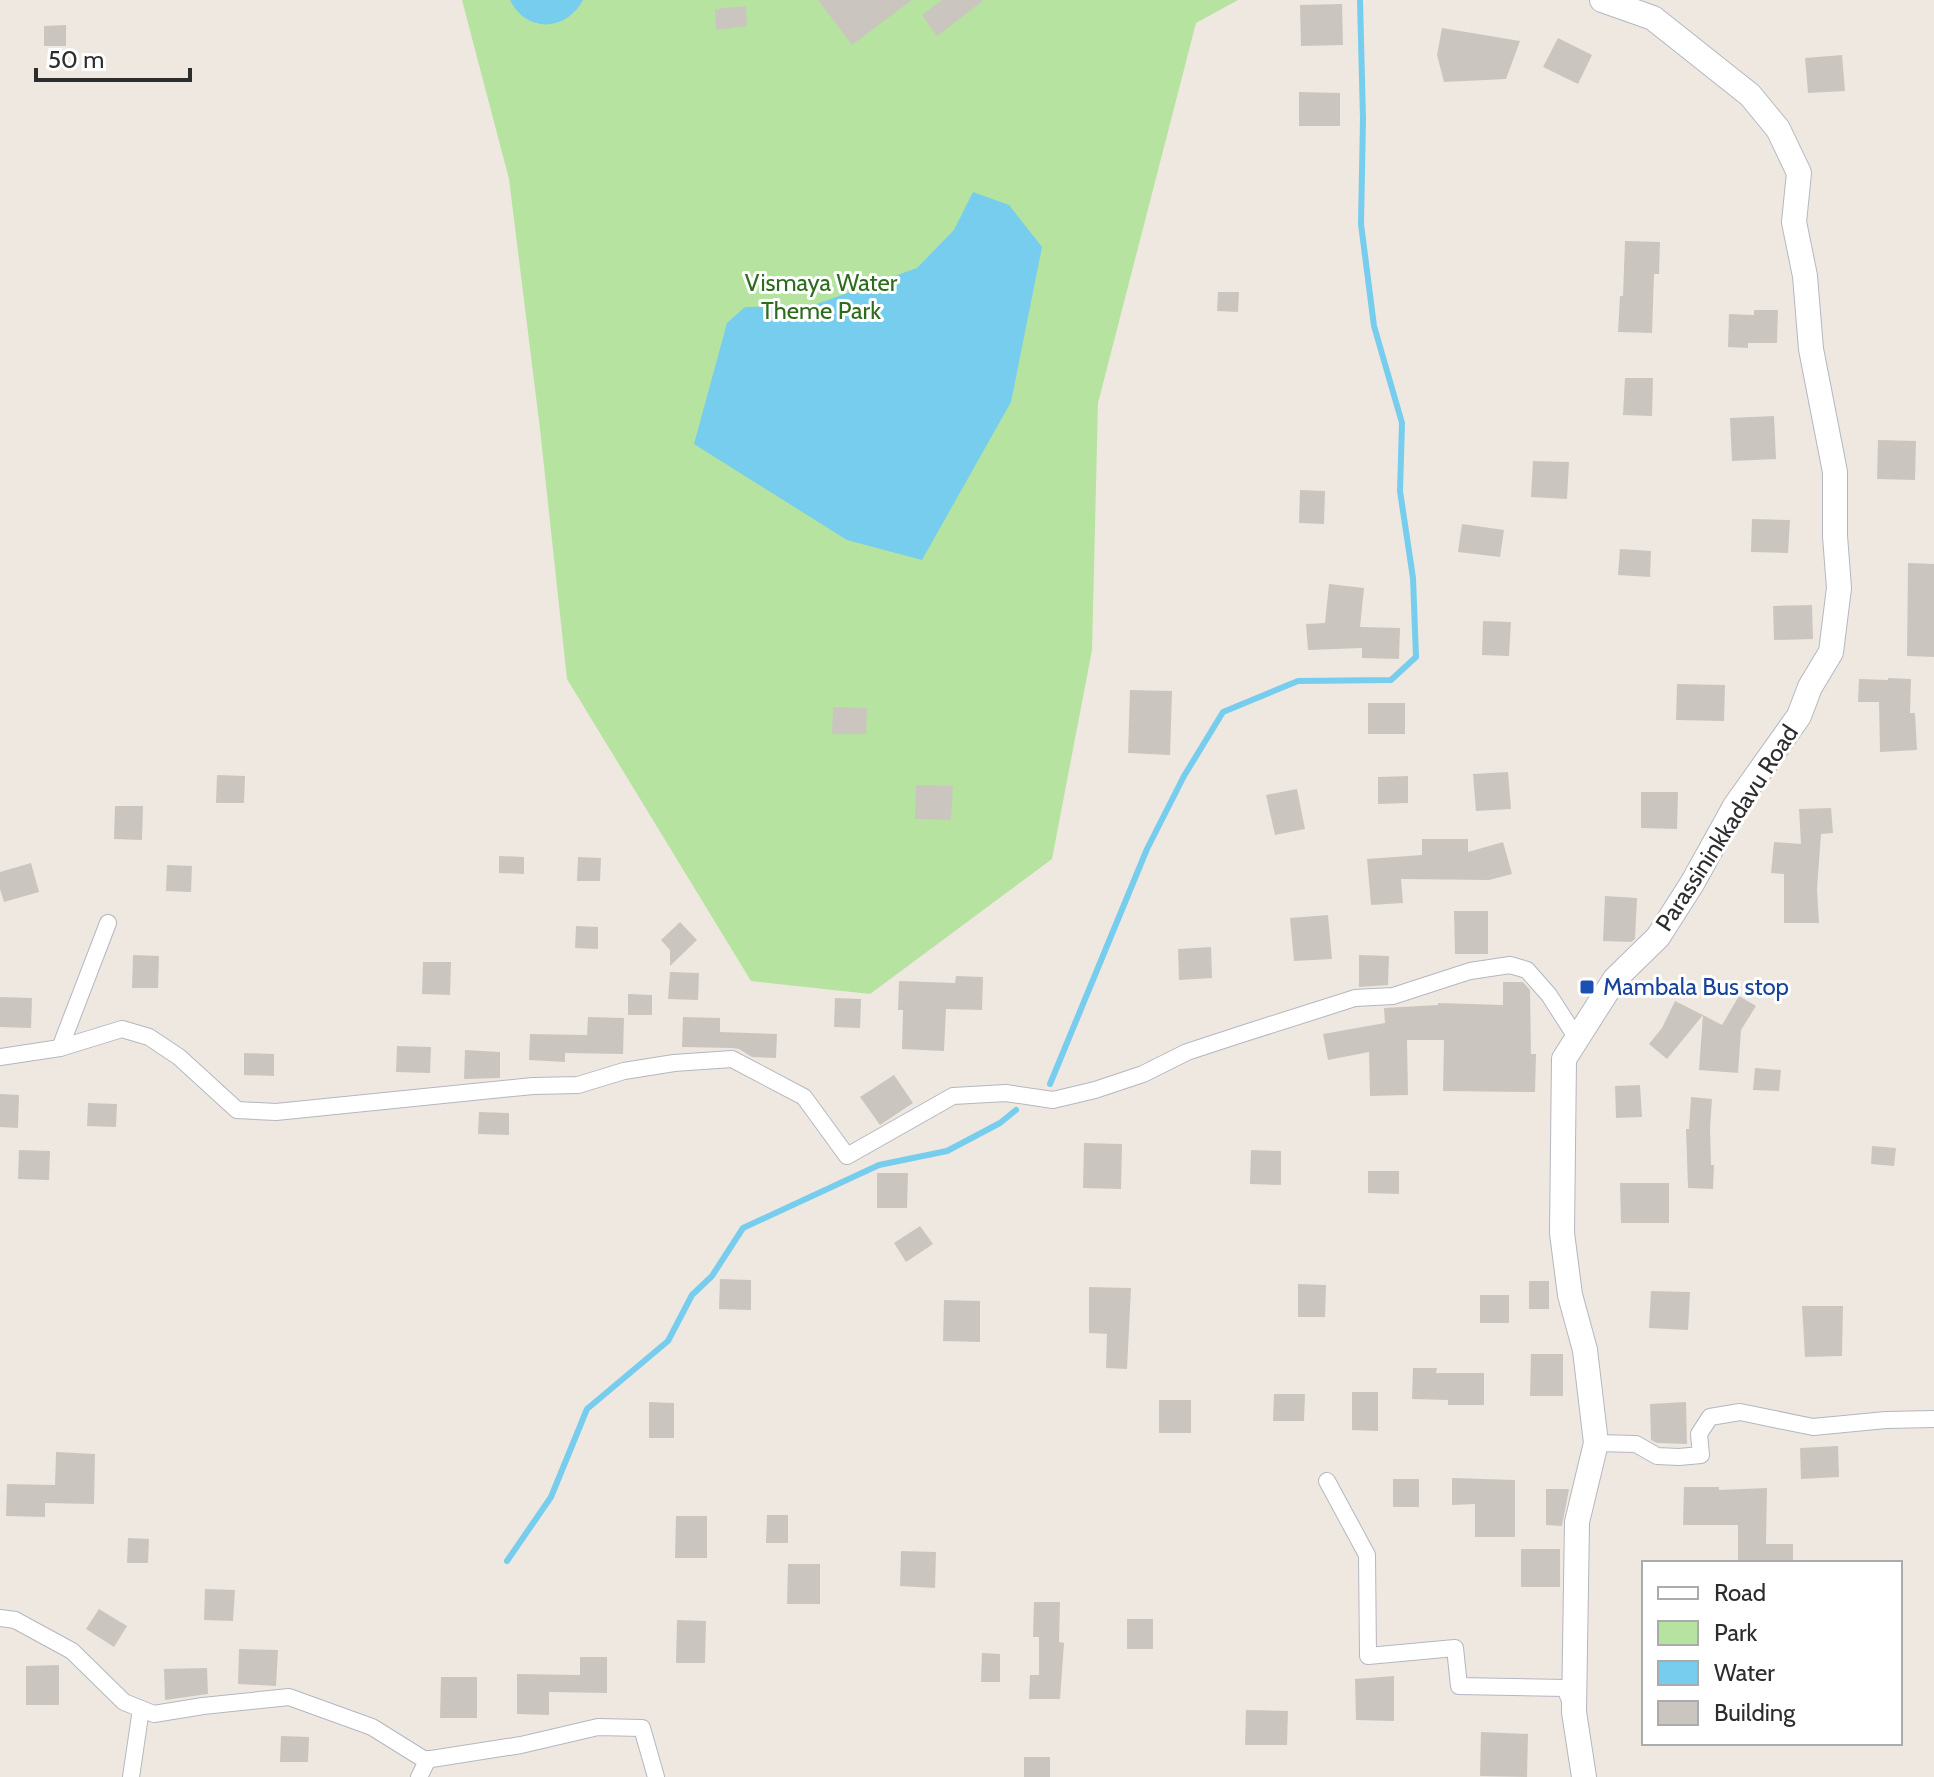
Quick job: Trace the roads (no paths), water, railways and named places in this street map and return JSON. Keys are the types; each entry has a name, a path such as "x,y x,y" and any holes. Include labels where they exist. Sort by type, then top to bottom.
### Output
{"main road":[{"name":"Parassininkkadavu Road","path":"1584,1777 1574,1712 1577,1522 1596,1443 1585,1350 1570,1295 1562,1233 1564,1059 1615,979 1658,937 1735,806 1799,716 1810,687 1831,652 1839,588 1835,472 1811,349 1805,276 1794,222 1799,173 1778,129 1750,95 1653,18 1602,0"}],"street":[{"path":"60,1048 108,923"},
{"path":"0,1057 60,1048 122,1029 149,1037 179,1057 237,1110 276,1112 533,1086 578,1085 624,1071 674,1063 732,1059 804,1097 847,1156 953,1096 1006,1093 1053,1100 1095,1090 1143,1074 1187,1052 1355,998 1393,996 1470,971 1510,965 1527,970 1549,995 1576,1037"},
{"path":"1596,1443 1636,1444 1657,1456 1701,1455 1699,1434 1710,1417 1740,1412 1813,1427 1934,1419"},
{"path":"1327,1481 1367,1555 1368,1656 1455,1648 1459,1686 1565,1688 1574,1712"},
{"path":"0,1618 15,1620 72,1651 124,1702 154,1714 289,1697 372,1727 425,1760 521,1745 598,1727 642,1728 656,1777"},
{"path":"131,1777 141,1709"},
{"path":"419,1777 428,1759"}],"water":[{"path":"510,0 583,0 567,18 546,24 526,18"},
{"path":"973,192 1009,205 1042,247 1011,402 922,560 847,540 694,444 727,323 745,307 811,306 917,268 954,230"}],"waterway":[{"path":"1050,1084 1147,849 1184,776 1223,712 1298,681 1391,680 1416,657 1413,578 1400,491 1402,423 1374,326 1361,224 1363,119 1360,0"},
{"path":"507,1561 551,1497 587,1409 668,1341 692,1295 712,1276 743,1228 879,1165 947,1151 1000,1123 1016,1110"}],"place":[{"name":"Mambala Bus stop","path":"1587,987"}],"park label":[{"name":"Vismaya Water Theme Park","path":"821,297"}]}
